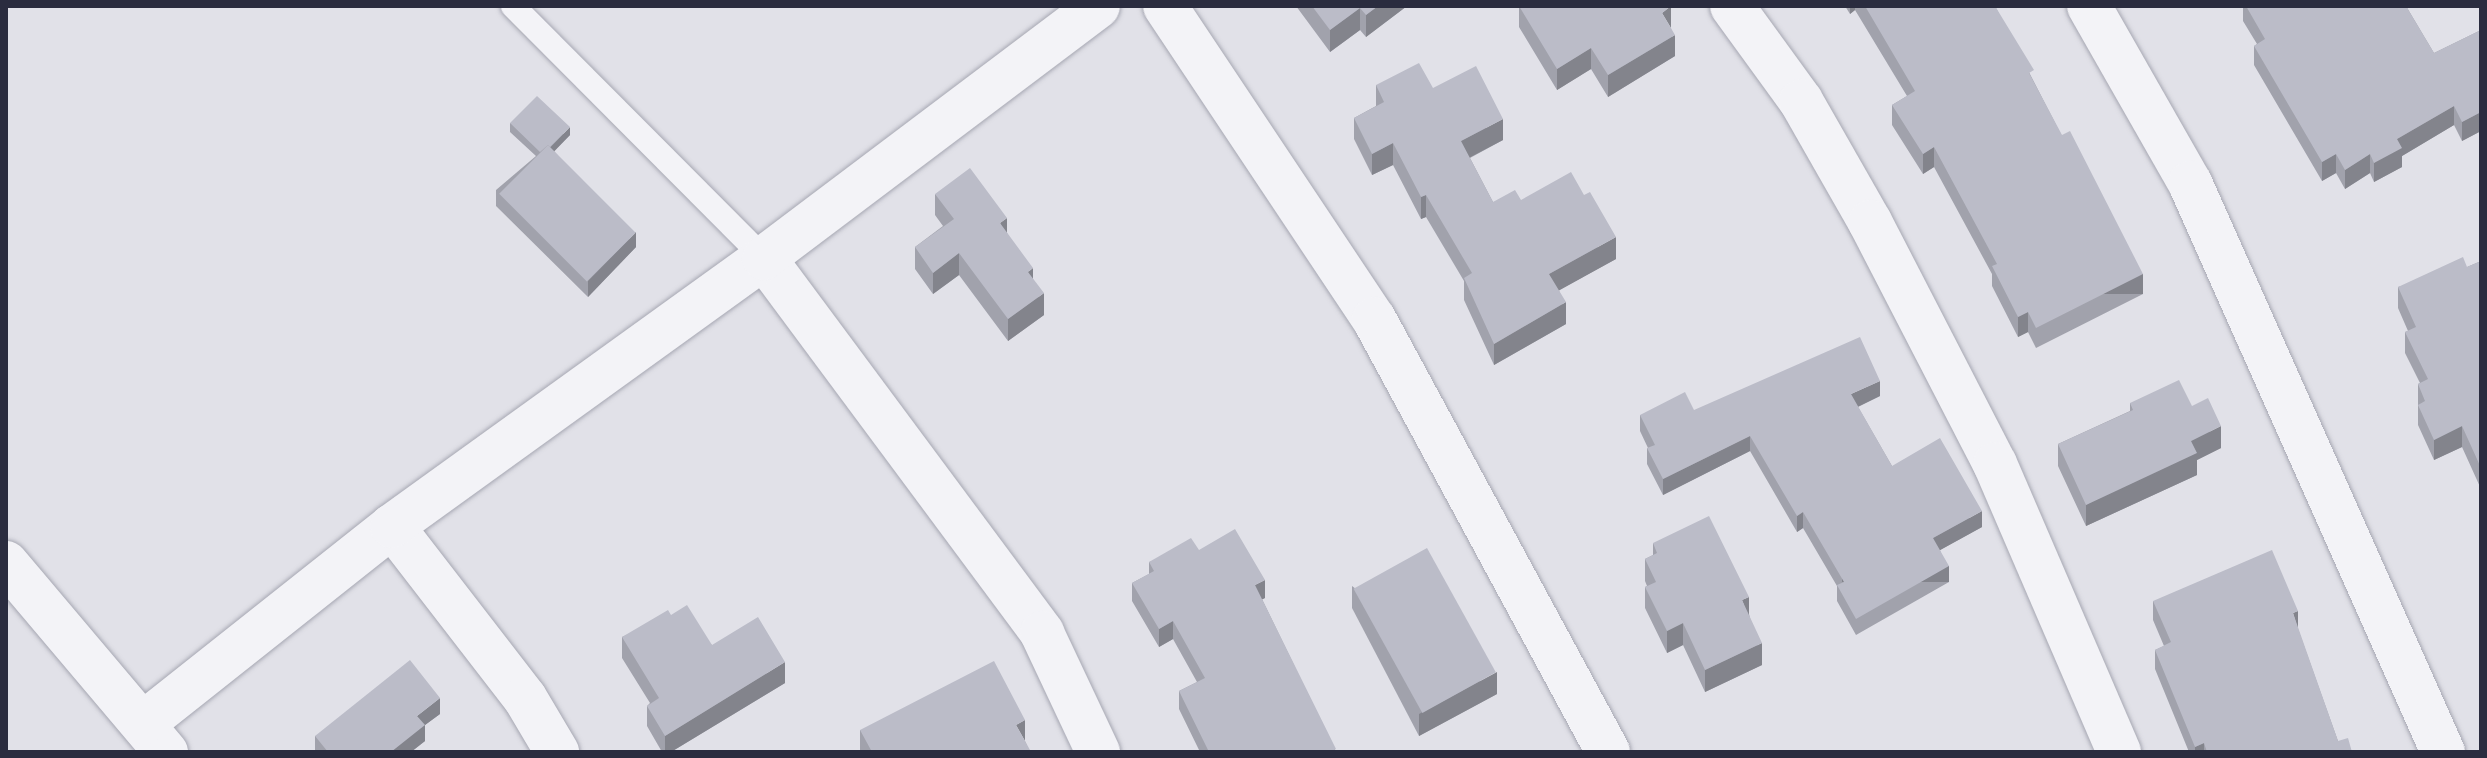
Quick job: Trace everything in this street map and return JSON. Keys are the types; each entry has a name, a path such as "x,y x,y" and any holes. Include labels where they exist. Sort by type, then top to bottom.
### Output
{"street":[{"path":"6,563 155,737 392,526 764,258 1098,6"},
{"path":"1165,6 1374,319 1608,752"},
{"path":"1732,6 1801,101 1870,222 1995,464 2119,752"},
{"path":"2089,6 2190,183 2443,752"},
{"path":"764,258 1042,633 1098,752"},
{"path":"392,526 525,698 557,752"}],"lane":[{"path":"513,6 764,258"}],"building":[{"path":"1312,6 1378,6 1366,15 1360,8 1330,30"},
{"path":"1519,6 1671,6 1662,13 1675,35 1608,75 1591,48 1557,69"},
{"path":"1865,6 1995,6 2034,70 2029,73 2062,135 2070,131 2143,274 2036,328 2028,312 2018,317 1992,266 1997,264 1934,147 1923,154 1892,105 1915,91"},
{"path":"2246,6 2406,6 2434,53 2481,30 2481,112 2462,122 2454,106 2397,139 2402,148 2374,163 2370,154 2345,170 2336,154 2322,162 2254,46 2265,39"},
{"path":"1419,63 1433,88 1476,66 1503,119 1461,141 1493,202 1515,190 1521,200 1571,172 1584,195 1590,192 1616,237 1549,274 1566,302 1494,344 1464,278 1472,273 1426,195 1421,197 1393,143 1372,154 1354,118 1384,102 1376,85"},
{"path":"537,96 570,127 550,147 548,145 540,152 510,123"},
{"path":"548,145 636,233 587,281 499,194"},
{"path":"970,168 1007,218 1000,223 1033,268 1028,272 1044,293 1008,319 959,253 933,273 915,247 954,219 935,194"},
{"path":"2463,257 2467,267 2481,261 2481,468 2462,426 2434,440 2418,405 2425,401 2418,384 2428,379 2405,332 2416,327 2398,287"},
{"path":"1860,337 1880,381 1851,394 1892,466 1940,438 1982,511 1933,538 1949,566 1856,619 1837,585 1844,582 1803,512 1797,516 1750,436 1663,479 1647,448 1655,445 1640,415 1685,392 1694,410"},
{"path":"2179,380 2192,406 2208,398 2221,426 2191,441 2197,453 2086,505 2058,444 2133,410 2130,403"},
{"path":"1709,516 1749,597 1742,600 1762,643 1705,670 1683,623 1667,631 1645,587 1656,582 1645,559 1657,553 1653,543"},
{"path":"1235,529 1265,580 1255,585 1336,749 1330,752 1209,752 1179,691 1205,678 1173,621 1159,629 1132,583 1154,571 1149,562 1191,538 1199,550"},
{"path":"1427,548 1496,672 1422,713 1354,589"},
{"path":"2272,550 2298,611 2293,613 2338,741 2348,738 2352,752 2207,752 2204,743 2195,747 2155,650 2171,642 2153,601"},
{"path":"687,605 712,645 758,617 785,662 665,736 647,706 659,698 622,637 668,610 671,615"},
{"path":"410,660 440,698 417,716 425,725 391,752 328,752 315,736"},
{"path":"994,661 1025,720 1016,725 1030,750 872,752 860,730"}]}
